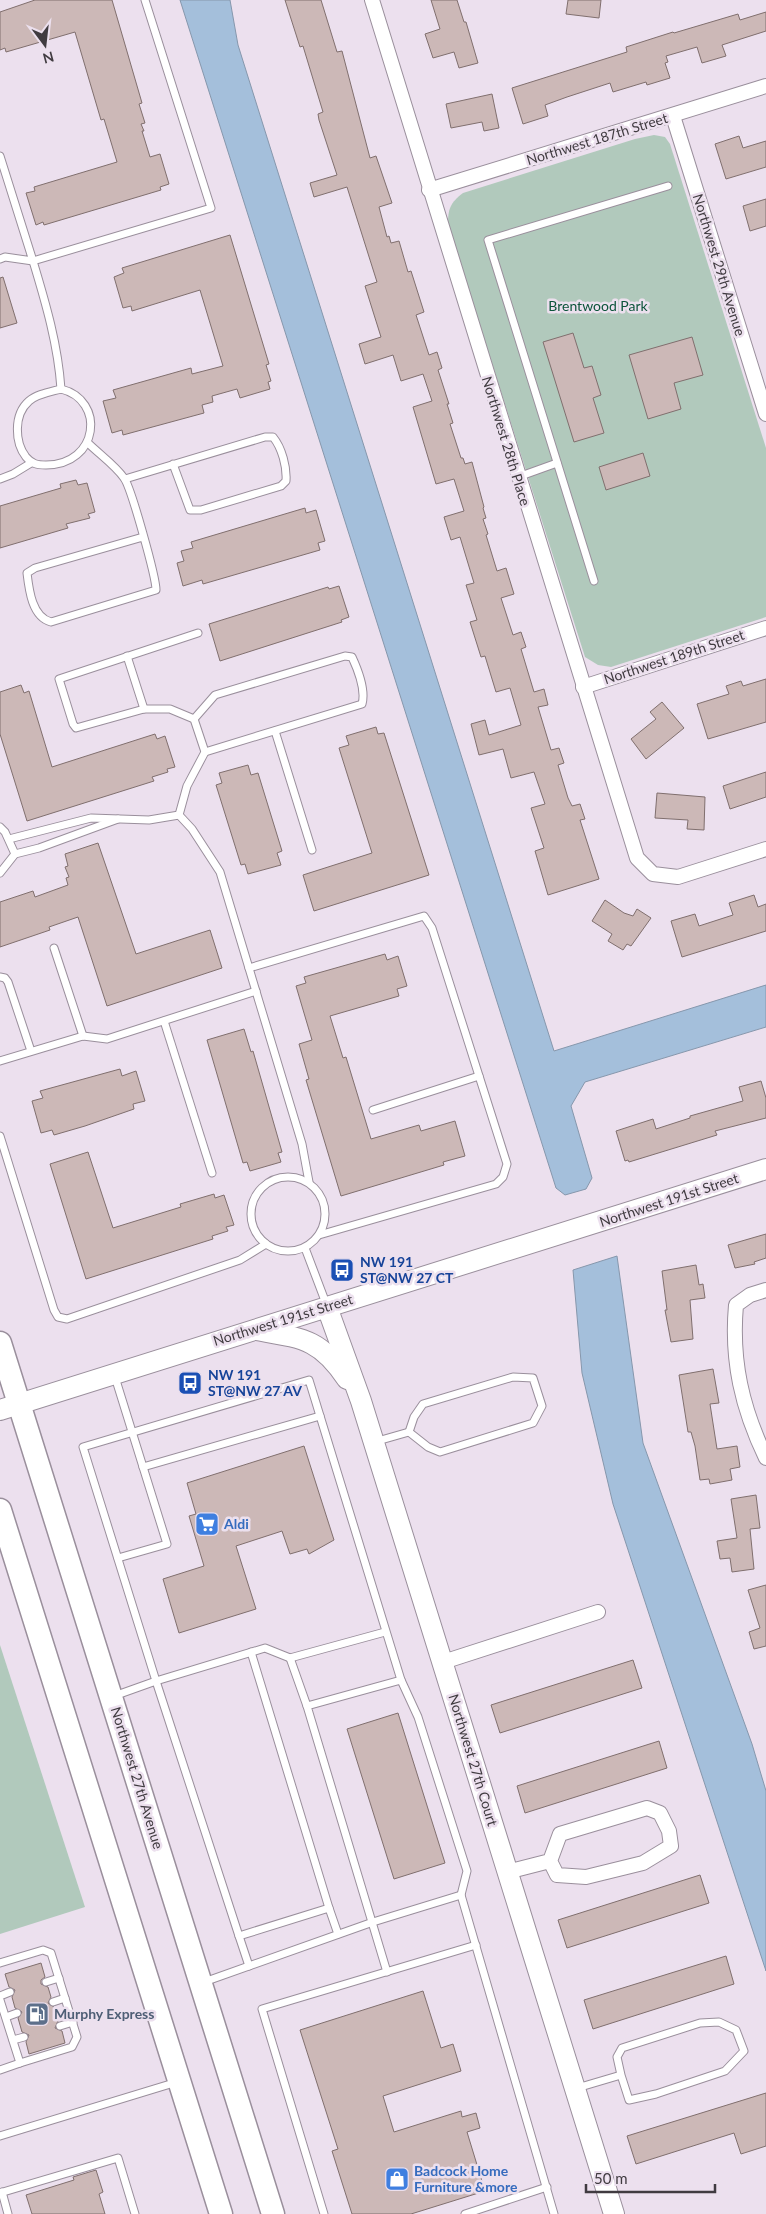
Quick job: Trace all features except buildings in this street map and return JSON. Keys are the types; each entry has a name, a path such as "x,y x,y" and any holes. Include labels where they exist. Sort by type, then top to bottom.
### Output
{"main road":[{"name":"Northwest 27th Avenue","path":"0,1343 10,1407 111,1696 273,2214"},
{"path":"0,1510 221,2214"}],"street":[{"name":"Northwest 28th Place","path":"372,0 582,686 637,858 653,874 678,877 766,849"},
{"name":"Northwest 187th Street","path":"429,190 766,86"},
{"name":"Northwest 29th Avenue","path":"673,116 766,414"},
{"name":"Northwest 189th Street","path":"582,686 766,628"},
{"name":"Northwest 191st Street","path":"10,1407 253,1329 604,1222 766,1169"},
{"path":"766,1290 750,1295 736,1305 733,1334 749,1423 766,1458"},
{"name":"Northwest 27th Court","path":"327,1307 362,1401 614,2214"},
{"path":"253,1329 299,1337 320,1347 334,1360 362,1401"},
{"path":"443,1662 598,1612"},
{"path":"647,1808 660,1813 669,1831 670,1846 643,1863 586,1877 557,1875 550,1861 560,1834 647,1808"},
{"path":"507,1872 550,1861"}],"lane":[{"path":"0,259 5,257 33,261 211,208 145,0"},
{"path":"0,156 52,326 61,389"},
{"path":"594,581 488,240 668,186"},
{"path":"61,389 72,392 85,408 89,419 91,432 88,443 73,459 62,464 40,465 31,463 22,452 18,439 17,427 20,413 28,401 41,395 61,389"},
{"path":"125,479 173,464 265,437 273,437 280,450 287,472 286,482 280,486 202,510 190,510 173,464"},
{"path":"88,443 125,479 143,537 156,581 156,590 51,622 43,620 35,610 27,573 35,568 143,537"},
{"path":"0,479 13,474 31,463"},
{"path":"518,477 557,463"},
{"path":"179,815 188,786 205,752 194,719 170,709 144,708 76,728 72,724 59,679 65,675 198,634"},
{"path":"127,656 144,708"},
{"path":"194,719 215,695 345,656 352,657 364,696 362,704 205,752"},
{"path":"275,731 312,850"},
{"path":"9,839 76,820 103,816 149,820 179,815"},
{"path":"179,815 192,829 220,872 302,1144 309,1182 321,1201 324,1214 319,1235"},
{"path":"0,873 15,854 38,848 120,818"},
{"path":"0,827 9,839 15,854"},
{"path":"249,968 424,916 432,928 507,1164 503,1177 496,1184 319,1235 305,1248 278,1250 266,1244 260,1238 250,1214 258,1190 267,1182 280,1178 299,1178 309,1182"},
{"path":"54,948 84,1036"},
{"path":"0,977 5,978 8,982 31,1051"},
{"path":"0,1061 84,1036 107,1040 256,991"},
{"path":"164,1021 212,1174"},
{"path":"373,1110 479,1076"},
{"path":"0,1136 54,1310 58,1317 67,1319 240,1260 266,1244"},
{"path":"305,1248 327,1307"},
{"path":"114,1374 167,1544 118,1558"},
{"path":"513,1377 534,1378 542,1406 533,1422 440,1452 428,1447 409,1432 414,1417 423,1404 513,1377"},
{"path":"249,1966 156,1681 83,1447 308,1380 385,1632 401,1680 418,1717 466,1871 460,1896 554,2214"},
{"path":"143,1467 320,1416"},
{"path":"374,1442 409,1432"},
{"path":"111,1696 265,1648 290,1658 385,1632"},
{"path":"251,1652 338,1934"},
{"path":"290,1658 307,1706 387,1972"},
{"path":"307,1706 401,1680"},
{"path":"201,1983 373,1922 460,1896"},
{"path":"238,1936 329,1908"},
{"path":"324,2214 262,2009 476,1945"},
{"path":"0,1964 43,1950 51,1953 77,2036 72,2047 0,2070"},
{"path":"46,1982 59,1978"},
{"path":"10,1992 0,1998 20,2063"},
{"path":"53,2002 65,1998"},
{"path":"6,2017 17,2014"},
{"path":"60,2026 73,2022"},
{"path":"719,2022 736,2030 744,2050 725,2071 656,2094 629,2100 621,2075 617,2057 622,2048 700,2023 719,2022"},
{"path":"13,2040 24,2037"},
{"path":"574,2089 621,2075"},
{"path":"0,2136 179,2081"},
{"path":"8,2214 1,2192 118,2158 135,2214"},
{"path":"465,2214 546,2188"},
{"path":"492,2205 495,2214"}],"green space":[{"name":"Brentwood Park","path":"654,135 665,137 670,144 766,448 766,617 611,667 598,665 585,657 448,219 449,210 453,203 463,193 635,139"},
{"path":"0,1645 85,1907 0,1934"}],"water":[{"path":"180,0 230,0 238,45 554,1051 766,985 766,1027 585,1082 571,1106 592,1178 586,1189 565,1195 556,1188"},
{"path":"617,1256 643,1443 752,1744 766,1791 766,1971 613,1504 582,1373 573,1270"}],"place":[{"name":"NW 191 ST@NW 27 CT","path":"342,1270"},
{"name":"NW 191 ST@NW 27 AV","path":"190,1383"},
{"name":"Aldi","path":"207,1524"},
{"name":"Murphy Express","path":"37,2014"},
{"name":"Badcock Home Furniture &more","path":"397,2179"}]}
